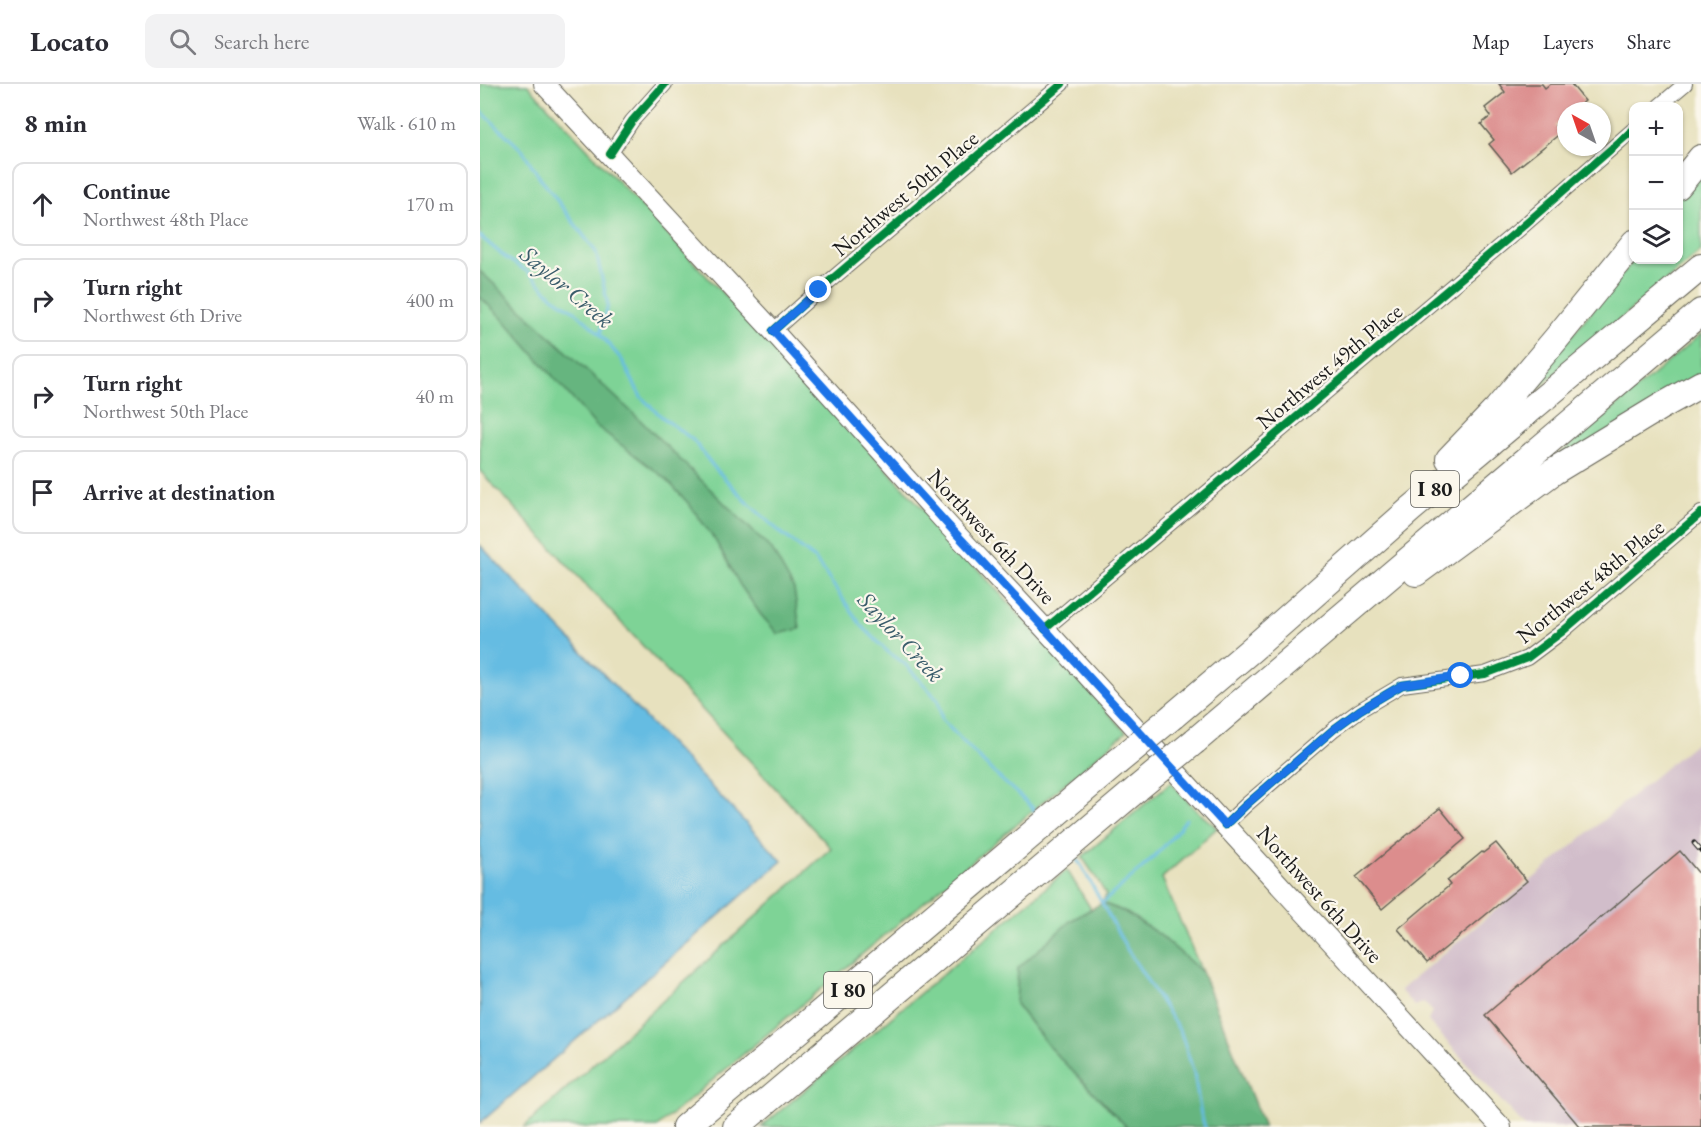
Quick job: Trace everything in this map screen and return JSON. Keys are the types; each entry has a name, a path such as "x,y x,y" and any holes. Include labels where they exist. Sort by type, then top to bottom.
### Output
{"highway":[{"path":"1683,180 1701,158"},
{"path":"1251,650 1358,543 1438,470 1497,409 1629,249"},
{"name":"I 80","path":"685,1127 1251,650 1411,509 1701,267"},
{"name":"I 80","path":"736,1127 1701,312"},
{"path":"1265,681 1386,596 1553,472 1701,384"}],"main road":[{"name":"Northwest 6th Drive","path":"544,84 1501,1127"}],"street":[{"path":"610,154 632,121 665,84"},
{"name":"Northwest 50th Place","path":"773,331 1062,84"},
{"path":"1664,102 1685,84"},
{"name":"Northwest 49th Place","path":"1045,629 1629,133"},
{"name":"Northwest 48th Place","path":"1225,825 1334,729 1360,710 1402,685 1485,674 1527,658 1572,623 1701,513"}],"shaded area":[{"path":"1701,738 1701,1127 1525,1127 1428,1021 1432,1011 1424,1002 1414,1006 1400,990"}],"green space":[{"path":"480,84 527,84 873,454 1126,732 657,1127 524,1127 831,848 480,471"},
{"path":"1701,169 1701,251 1503,418 1631,264 1683,264 1683,192"},
{"path":"480,271 636,416 772,550 794,589 800,629 778,634 761,615 740,585 715,540 689,504 666,479 595,425 506,322 480,297"},
{"path":"1701,334 1701,375 1523,485"},
{"path":"1171,782 1195,809 1217,828 1162,878 1202,972 1160,935 1125,912 1102,903 1106,895 1082,857"},
{"path":"1067,870 1091,909 1070,921 1016,1004 1050,1048 1127,1127 761,1127"},
{"path":"1102,903 1125,912 1160,935 1202,972 1264,1127 1127,1127 1050,1048 1016,1004 1018,968 1070,921"}],"water":[{"path":"480,545 782,861 480,1123"}],"building":[{"path":"1499,84 1542,84 1545,88 1550,84 1571,84 1585,101 1557,102 1557,124 1555,126 1557,136 1512,172 1489,144 1494,140 1481,124 1491,116 1485,108 1505,92"},
{"path":"1440,808 1465,839 1382,909 1356,877"},
{"path":"1496,843 1527,881 1427,963 1398,929 1450,885 1447,881"},
{"path":"1680,851 1701,876 1701,1127 1580,1127 1485,1015"}],"waterway":[{"path":"480,110 523,151 538,175 596,252 608,305 600,334"},
{"name":"Saylor Creek","path":"480,236 506,258 528,272 553,297 576,312 600,334 622,360 641,397 662,417 693,440 713,466 749,504 815,559 861,625 888,652 904,663 938,700 942,720 1038,815"},
{"path":"1102,903 1158,853 1186,819"},
{"name":"Saylor Creek","path":"1074,857 1081,865 1127,949 1181,1033 1194,1073 1205,1127"}],"railway":[{"path":"1694,843 1701,851"}],"cycle path":[{"path":"610,154 632,121 665,84"},
{"path":"773,331 1062,84"},
{"path":"1045,629 1522,227 1629,133"},
{"path":"1225,825 1334,729 1360,710 1402,685 1485,674 1527,658 1563,631 1701,513"}],"route":[{"path":"819,290 773,331 948,525 1225,825 1334,729 1360,710 1402,685 1461,676"}]}
